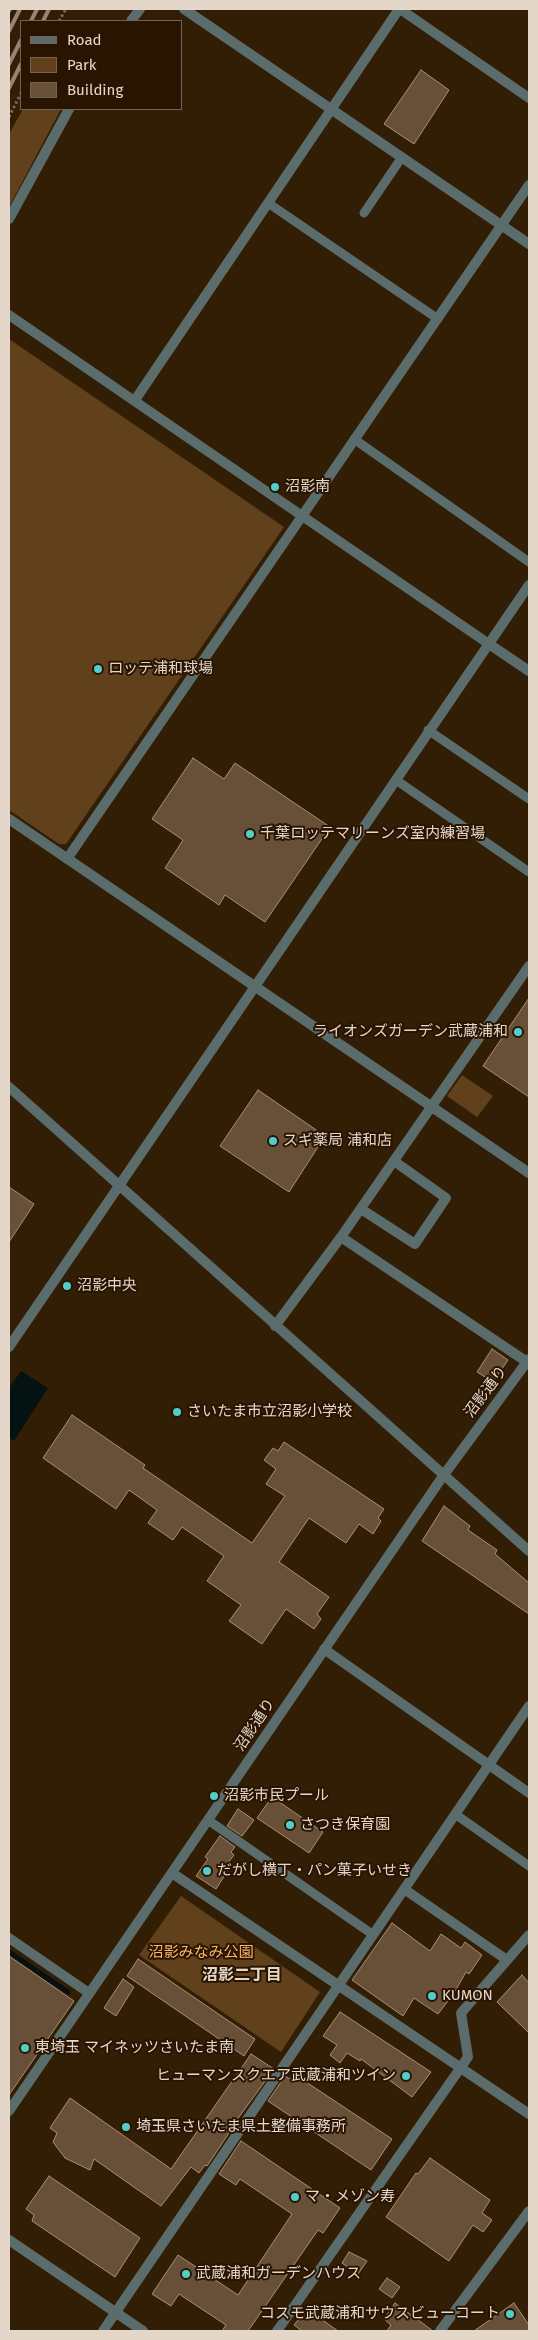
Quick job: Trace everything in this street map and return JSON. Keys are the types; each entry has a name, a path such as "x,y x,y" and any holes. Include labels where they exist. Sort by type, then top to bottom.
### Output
{"street":[{"path":"132,20 140,9"},
{"path":"184,9 529,244"},
{"path":"135,400 399,9 529,98"},
{"path":"9,219 68,110"},
{"path":"66,859 529,185"},
{"path":"9,315 529,671"},
{"path":"9,1347 396,780 428,730 529,585"},
{"path":"9,819 529,1173"},
{"path":"275,1326 341,1238 529,966"},
{"path":"9,1087 529,1551"},
{"path":"361,1209 415,1244 446,1198 394,1161"},
{"path":"341,1238 528,1360"},
{"name":"沼影通り","path":"9,2111 443,1476 528,1360"},
{"path":"324,1649 529,1793"},
{"path":"103,2331 529,1706"},
{"path":"172,1873 529,2114"},
{"path":"404,1889 507,1960"},
{"path":"276,2331 468,2057 462,2013 529,1935"},
{"path":"9,1938 89,1993"},
{"path":"440,2331 529,2211"},
{"path":"9,2240 143,2331"}],"lane":[{"path":"364,213 402,157"},
{"path":"268,203 438,319"},
{"path":"354,439 529,562"},
{"path":"428,730 529,799"},
{"path":"396,780 529,872"},
{"path":"455,1814 529,1866"},
{"path":"208,1820 372,1934"}],"path":[{"path":"9,117 20,95"}],"green space":[{"path":"22,110 60,110 9,207 9,134"},
{"name":"ロッテ浦和球場","path":"9,339 284,527 66,844 59,844 9,810"},
{"path":"462,1075 493,1096 477,1117 447,1096"},
{"name":"沼影みなみ公園","path":"181,1896 320,1992 281,2052 139,1955"}],"shaded area":[{"path":"21,1371 48,1388 14,1441 9,1438 9,1388"}],"building":[{"path":"421,70 449,90 414,144 384,124"},
{"name":"千葉ロッテマリーンズ室内練習場","path":"193,758 224,779 235,763 330,827 265,922 225,895 219,905 165,868 183,840 152,819"},
{"name":"ライオンズガーデン武蔵浦和","path":"529,998 529,1097 483,1066"},
{"name":"スギ薬局 浦和店","path":"258,1090 325,1136 289,1192 220,1146"},
{"path":"9,1187 34,1204 9,1242"},
{"path":"492,1349 508,1360 493,1382 477,1372"},
{"path":"72,1415 145,1465 143,1468 252,1543 285,1496 266,1484 276,1469 264,1460 273,1448 278,1451 284,1442 384,1509 378,1518 381,1521 373,1534 359,1524 346,1543 309,1518 279,1562 329,1597 317,1614 321,1619 314,1629 286,1609 262,1644 229,1621 241,1605 207,1581 224,1556 182,1527 173,1540 148,1523 157,1510 129,1490 116,1509 43,1458"},
{"path":"444,1506 470,1526 468,1530 497,1550 495,1554 529,1583 529,1614 422,1541"},
{"name":"さつき保育園","path":"272,1797 323,1832 309,1853 257,1818"},
{"path":"238,1809 254,1820 242,1836 227,1826"},
{"path":"220,1836 235,1847 231,1852 234,1855 221,1872 225,1875 216,1889 196,1876 208,1859 205,1857"},
{"path":"392,1923 430,1951 441,1934 461,1948 465,1942 482,1955 469,1974 466,1972 454,1993 438,2014 414,1998 403,2016 352,1980"},
{"name":"東埼玉 マイネッツさいたま南","path":"9,1956 74,2001 9,2095"},
{"path":"138,1959 255,2039 244,2056 127,1976"},
{"path":"522,1975 529,1983 529,2033 497,2002"},
{"path":"123,1979 134,1987 116,2016 104,2008"},
{"path":"340,2012 431,2072 412,2097 361,2059 360,2061 347,2053 340,2063 330,2055 337,2045 323,2036"},
{"path":"251,2054 274,2069 228,2132 207,2166 205,2165 199,2173 191,2167 161,2206 94,2159 90,2170 65,2158 53,2142 57,2133 50,2128 70,2098 171,2169"},
{"path":"294,2074 392,2139 371,2170 268,2101 285,2076 290,2079"},
{"path":"241,2141 340,2208 323,2233 318,2230 248,2331 222,2331 226,2325 179,2294 171,2306 152,2294 178,2255 238,2295 292,2214 240,2179 236,2185 219,2174"},
{"path":"430,2158 490,2200 482,2213 492,2220 483,2232 473,2225 449,2261 386,2217 416,2173 418,2174"},
{"path":"49,2176 140,2238 115,2277 32,2221 34,2215 26,2209"},
{"path":"349,2252 367,2261 358,2274 342,2263"},
{"path":"387,2278 400,2287 392,2298 379,2289"},
{"path":"395,2303 433,2331 387,2331 391,2325 384,2319"},
{"name":"コスモ武蔵浦和サウスビューコート","path":"514,2303 529,2325 529,2331 474,2331"},
{"path":"307,2309 338,2331 302,2331 294,2325"}],"waterway":[{"path":"9,1952 68,1992"}],"railway":[{"path":"9,31 20,9"},
{"path":"32,20 37,9"},
{"path":"44,20 49,9"},
{"path":"9,64 20,42"},
{"path":"9,88 20,66"}],"place":[{"name":"沼影南","path":"275,487"},
{"name":"ロッテ浦和球場","path":"98,669"},
{"name":"千葉ロッテマリーンズ室内練習場","path":"250,834"},
{"name":"ライオンズガーデン武蔵浦和","path":"518,1032"},
{"name":"スギ薬局 浦和店","path":"273,1141"},
{"name":"沼影中央","path":"67,1286"},
{"name":"さいたま市立沼影小学校","path":"177,1412"},
{"name":"沼影市民プール","path":"214,1796"},
{"name":"さつき保育園","path":"290,1825"},
{"name":"だがし横丁・パン菓子いせき","path":"207,1871"},
{"name":"KUMON","path":"432,1996"},
{"name":"東埼玉 マイネッツさいたま南","path":"25,2048"},
{"name":"ヒューマンスクエア武蔵浦和ツイン","path":"406,2076"},
{"name":"埼玉県さいたま県土整備事務所","path":"126,2127"},
{"name":"マ・メゾン寿","path":"295,2197"},
{"name":"武蔵浦和ガーデンハウス","path":"186,2274"},
{"name":"コスモ武蔵浦和サウスビューコート","path":"510,2314"}],"district":[{"name":"沼影二丁目","path":"242,1976"}]}
